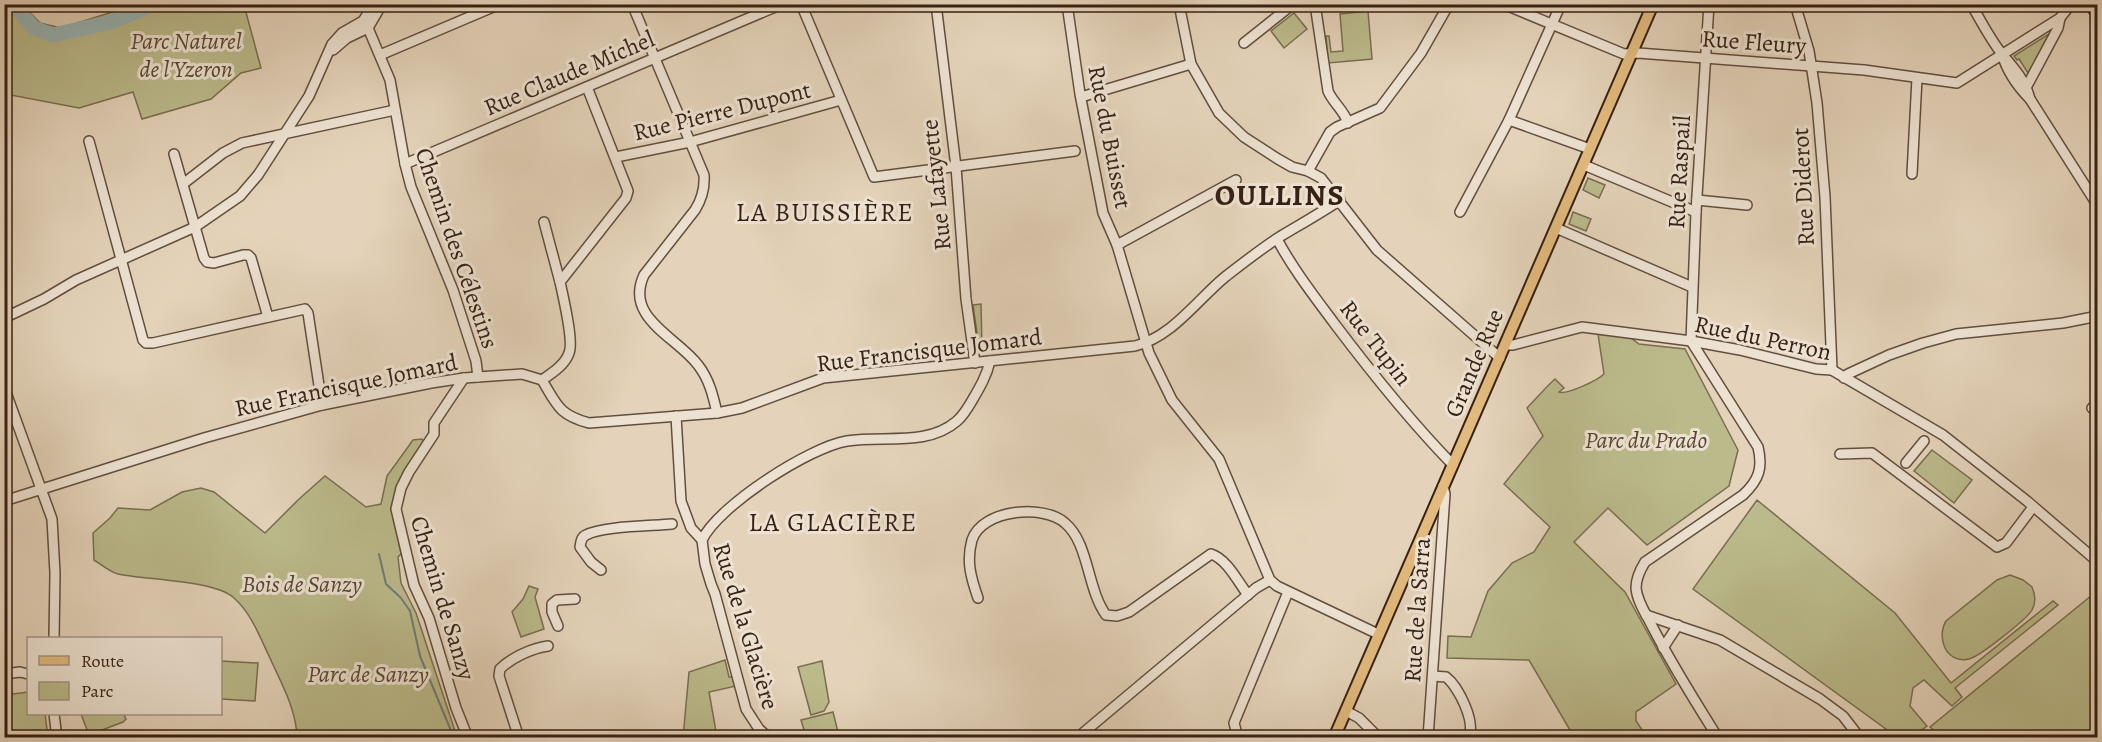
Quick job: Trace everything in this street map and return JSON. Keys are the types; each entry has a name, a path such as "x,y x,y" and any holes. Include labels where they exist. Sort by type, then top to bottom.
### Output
{"main road":[{"name":"Grande Rue","path":"1334,738 1653,4"}],"street":[{"path":"366,25 374,4"},
{"path":"4,318 44,299 76,280 195,227 234,201 258,175 309,96 327,56 366,25 382,4"},
{"path":"380,55 500,4"},
{"path":"632,4 704,176 701,201 644,275 639,294 641,307 651,321 689,354 702,370 712,390 717,413"},
{"name":"Rue Claude Michel","path":"405,164 782,4"},
{"path":"801,4 874,177 1075,151"},
{"name":"Rue Lafayette","path":"936,4 956,167 966,299 975,363"},
{"name":"Rue du Buisset","path":"1067,4 1081,98 1103,213 1117,245 1145,344 1154,367 1172,400 1219,459 1270,580"},
{"path":"1179,4 1191,64 1219,113 1236,129 1278,159 1321,178 1377,250 1500,358"},
{"path":"1244,43 1293,4"},
{"path":"1316,4 1328,91 1332,100 1345,114 1348,123"},
{"path":"1308,171 1330,132 1380,108 1421,53 1449,4"},
{"name":"Rue Fleury","path":"1503,4 1616,51 1864,70 1957,83 2060,18"},
{"path":"1460,212 1509,120 1561,4"},
{"name":"Rue Raspail","path":"1691,341 1696,212 1709,4"},
{"name":"Rue Diderot","path":"1795,4 1812,66 1821,144 1832,370"},
{"path":"1971,4 2002,54 2005,65 2020,90 2030,99 2097,206"},
{"path":"2027,86 2058,28 2060,18 2071,4"},
{"path":"2089,4 2097,17"},
{"name":"Chemin des Célestins","path":"366,25 390,80 405,164 429,233 457,300 476,361 478,377"},
{"path":"2002,54 2011,62 2027,86 2030,99"},
{"path":"1081,98 1191,64"},
{"path":"1912,174 1917,78"},
{"name":"Rue Pierre Dupont","path":"587,87 616,157 690,142 841,100"},
{"path":"183,184 223,153 242,143 395,110"},
{"path":"1509,120 1590,149"},
{"path":"89,141 141,335 146,343 305,309 308,313 322,405"},
{"path":"174,154 207,262 214,263 248,255 251,258 268,317"},
{"path":"560,282 626,198 628,191 616,157"},
{"path":"1584,165 1696,212"},
{"path":"1117,245 1236,180"},
{"path":"1145,344 1162,335 1225,277 1277,239 1308,222 1340,200"},
{"path":"1697,200 1747,205"},
{"path":"542,380 560,366 570,352 560,282 544,222"},
{"path":"1556,228 1692,287"},
{"name":"Rue Tupin","path":"1277,239 1286,256 1355,351 1403,410 1453,465"},
{"path":"1844,378 1889,355 1956,334 2063,323 2097,315"},
{"name":"Rue du Perron","path":"1505,345 1513,345 1582,327 1691,341 1740,350 1816,369 1832,370 1943,435 2097,562"},
{"path":"1691,341 1758,447 1761,467 1743,495 1653,555 1642,566 1636,588 1646,615 1663,648 1718,738"},
{"name":"Rue Francisque Jomard","path":"4,501 194,441 322,405 431,382 522,374 542,380 561,411 574,419 589,423 717,413 742,408 823,378 1145,344"},
{"path":"1706,365 1706,354 1712,346"},
{"path":"702,540 713,524 754,489 817,451 844,441 875,437 921,437 947,428 962,417 982,383 990,361"},
{"name":"Chemin de Sanzy","path":"464,378 434,423 434,434 409,472 401,488 396,509 414,585 429,618 456,708 468,738"},
{"path":"4,387 52,519 55,573 54,637"},
{"name":"Rue de la Glacière","path":"676,416 681,501 691,528 702,540 702,550 746,709 759,729 769,738"},
{"path":"1903,468 1924,441"},
{"path":"1840,454 1872,453 1903,468 1979,535 1997,547 2006,543 2033,507"},
{"name":"Rue de la Sarra","path":"1428,738 1445,494 1443,486"},
{"path":"978,598 969,573 969,556 973,537 992,518 1009,513 1027,512 1053,515 1065,523 1076,536 1102,610 1106,615 1117,616 1130,612 1211,554 1217,556 1247,596"},
{"path":"601,570 583,554 580,547 586,535 606,530 672,524"},
{"path":"1077,738 1091,733 1247,596 1270,580 1288,592 1378,634"},
{"path":"1238,738 1234,723 1288,592"},
{"path":"558,626 552,612 552,604 557,600 575,599"},
{"path":"1646,615 1720,639 1820,699 1843,716 1860,738"},
{"path":"1663,648 1678,626"},
{"path":"519,738 499,676 500,669 506,663 538,647 548,646"},
{"path":"4,674 20,672 27,674"},
{"path":"1433,676 1446,677 1455,687 1470,719 1471,732 1468,738"},
{"path":"1346,711 1359,718 1379,738"},
{"path":"54,715 57,738"}],"green space":[{"name":"Parc Naturel de l'Yzeron","path":"4,5 23,5 40,23 61,28 135,5 244,5 261,68 241,73 211,99 142,119 133,92 79,108 5,94"},
{"path":"1368,11 1372,59 1328,63 1326,36 1329,36 1331,52 1343,51 1340,14"},
{"path":"1294,13 1307,29 1284,48 1271,31"},
{"path":"2052,32 2030,76 2019,59 2017,60 2014,56"},
{"path":"1588,178 1605,185 1599,198 1583,190"},
{"path":"1573,212 1591,219 1586,231 1569,224"},
{"path":"981,304 982,347 979,347 973,305"},
{"name":"Parc du Prado","path":"1598,334 1631,338 1639,344 1685,349 1738,450 1729,486 1647,545 1608,508 1574,542 1625,592 1676,684 1636,712 1636,721 1647,737 1574,737 1529,660 1447,658 1448,636 1471,637 1488,591 1512,563 1534,552 1550,527 1504,484 1543,436 1527,408 1555,379 1564,388 1559,392 1563,392 1596,380 1604,374"},
{"name":"Bois de Sanzy","path":"422,439 425,446 394,509 401,554 398,557 401,583 416,613 457,737 297,737 294,716 283,686 254,625 234,598 225,592 196,584 118,574 94,560 93,533 118,508 150,510 182,492 201,488 214,492 265,533 325,476 366,507 381,504 387,476 413,440"},
{"path":"1932,450 1972,480 1954,503 1914,471"},
{"path":"1757,500 1895,613 1951,683 2053,601 2058,605 1955,688 1962,697 1952,706 1924,680 1913,688 1910,706 1927,726 1912,737 1897,737 1693,589"},
{"path":"2010,575 2023,580 2032,587 2035,598 2032,610 2013,629 1974,657 1961,660 1954,658 1949,654 1943,642 1943,628 1946,621 1997,580"},
{"path":"529,586 538,589 535,597 544,629 521,637 512,612 523,599"},
{"path":"2097,591 2097,737 1942,737 1930,727"},
{"path":"725,660 729,677 734,677 736,686 709,692 717,737 683,738 689,672"},
{"path":"222,661 258,663 255,701 222,699"},
{"path":"822,661 829,702 824,711 811,715 798,667"},
{"path":"27,692 27,715 45,715 48,737 5,737 5,695"},
{"path":"833,712 838,732 806,737 801,720"},
{"path":"81,715 124,715 126,719 123,722 89,735"}],"waterway":[{"path":"13,4 34,28 53,35 111,22 154,4"},
{"path":"379,554 386,584 401,598 410,611 420,656 454,738"}],"district":[{"name":"OULLINS","path":"1280,195"},
{"name":"LA BUISSIÈRE","path":"825,212"},
{"name":"LA GLACIÈRE","path":"833,522"}],"park label":[{"name":"Parc de Sanzy","path":"368,674"}]}
